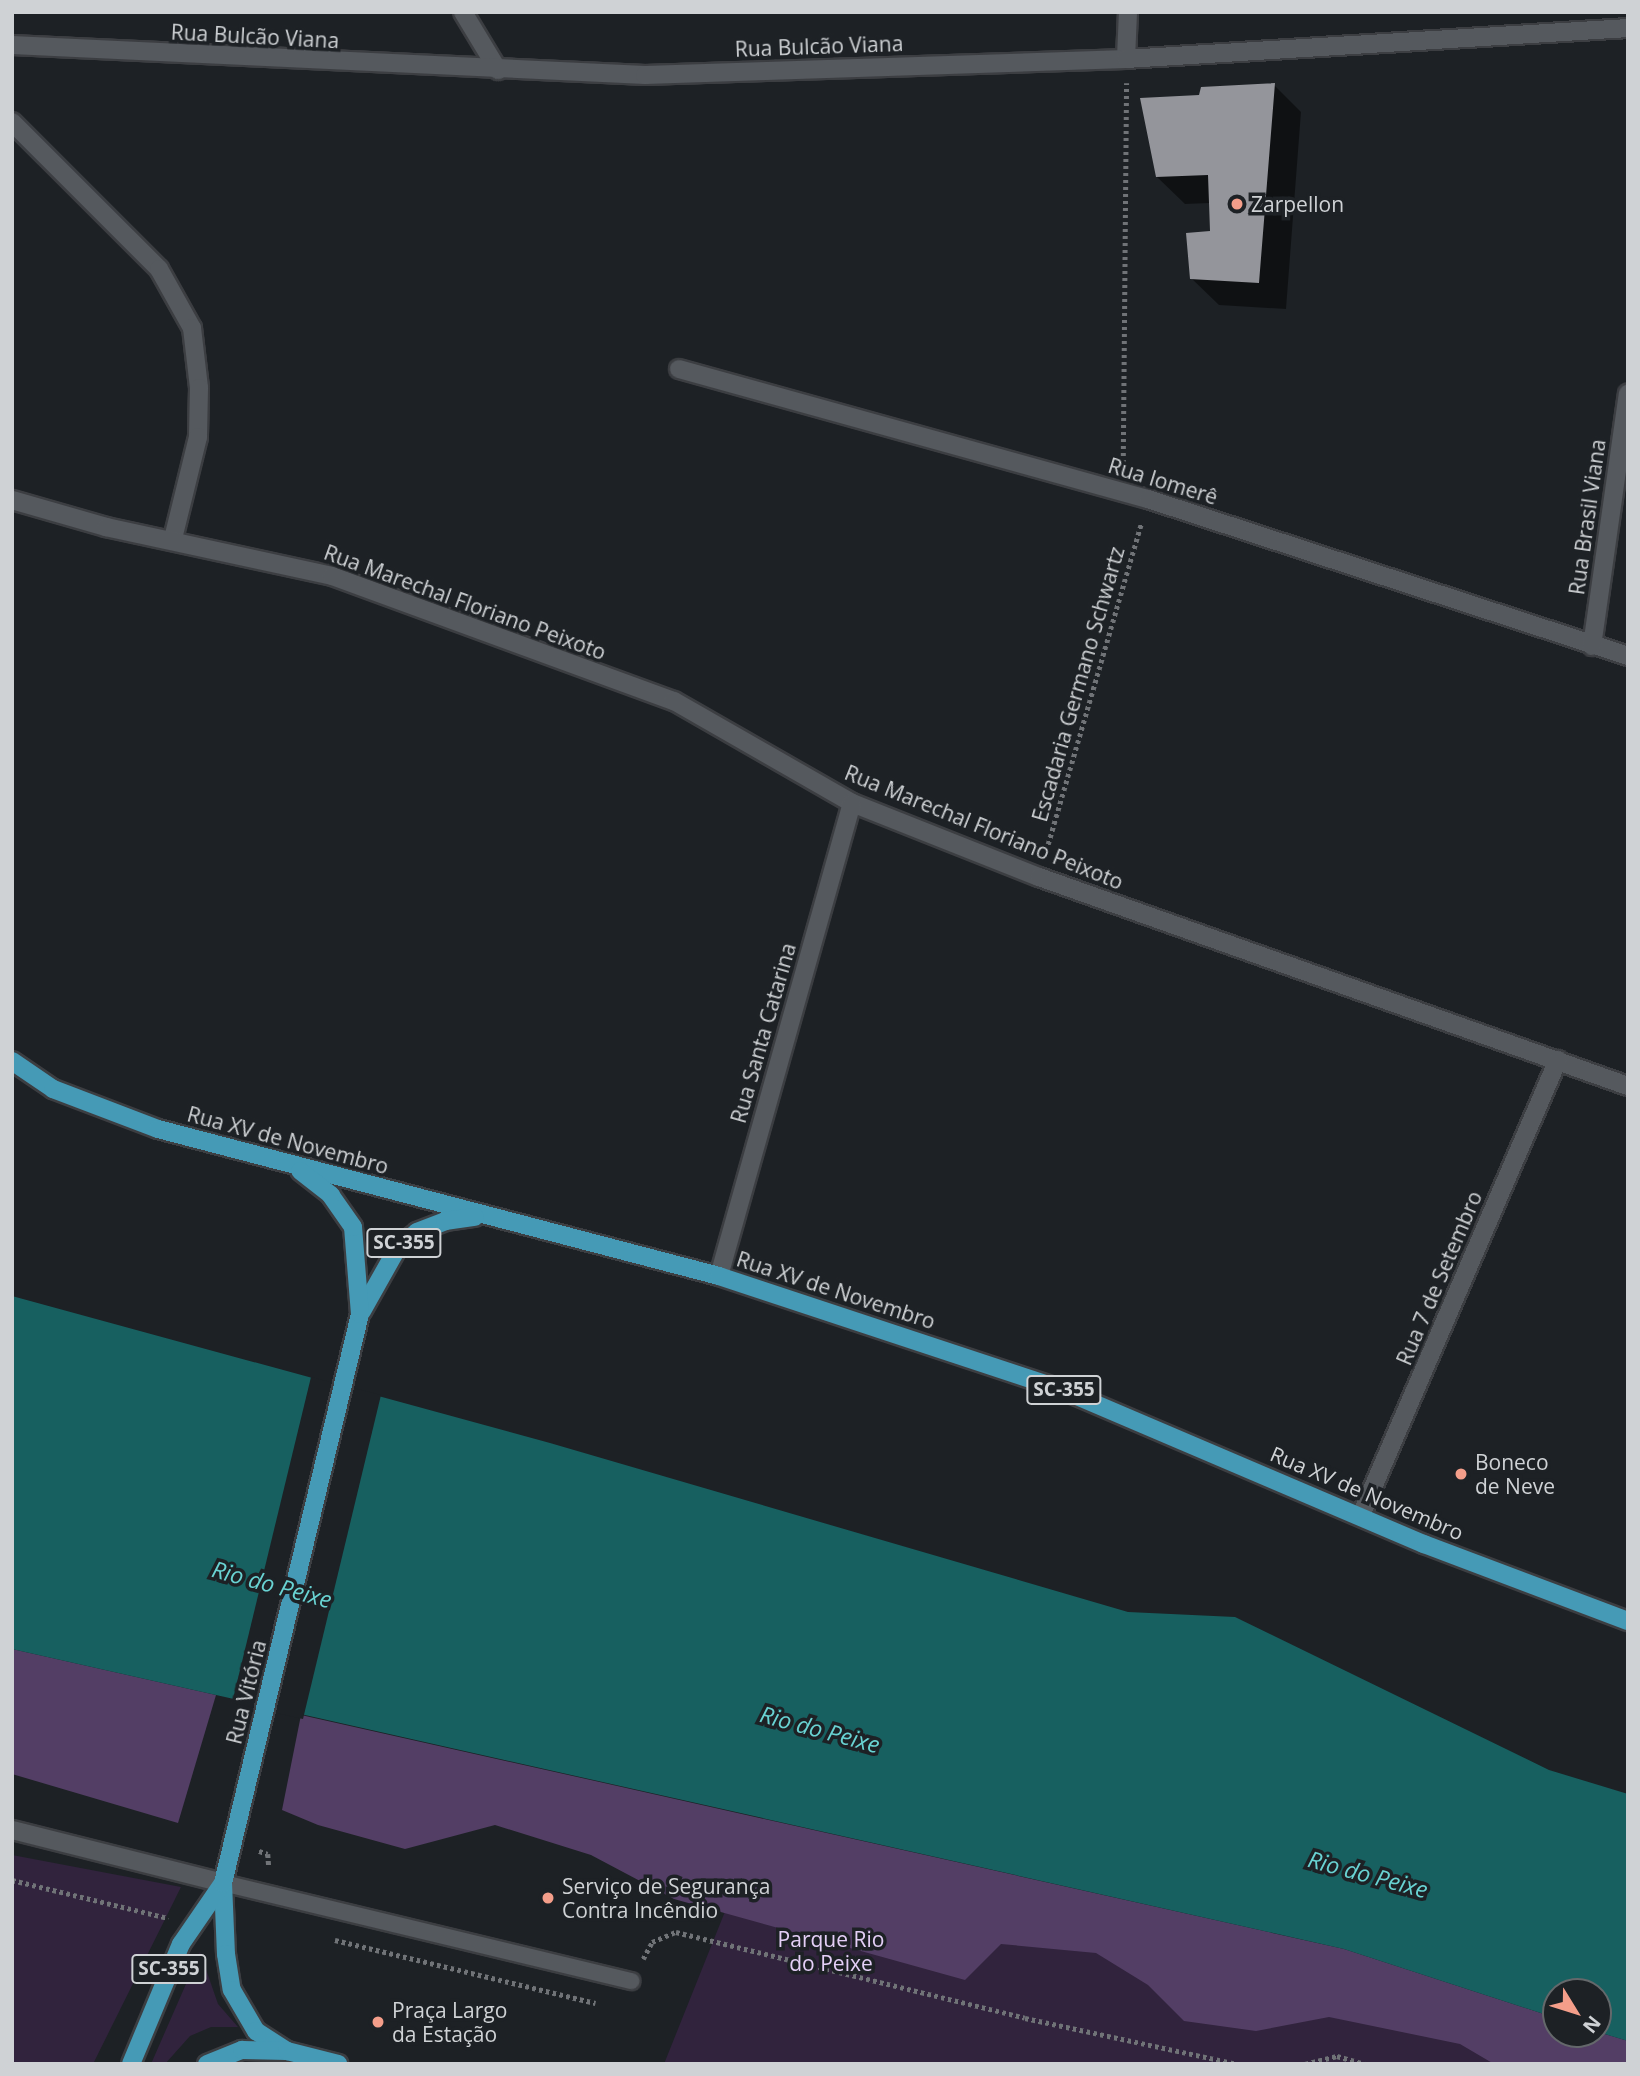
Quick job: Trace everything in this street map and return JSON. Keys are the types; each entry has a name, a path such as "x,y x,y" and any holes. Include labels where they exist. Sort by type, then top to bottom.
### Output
{"main road":[{"name":"Rua XV de Novembro","path":"12,1062 53,1089 158,1129 481,1217 719,1276 1058,1388 1424,1544 1628,1621"},
{"name":"Rua Vitória","path":"293,1166 331,1195 353,1227 360,1314"},
{"name":"Rua Vitória","path":"131,2064 181,1944 223,1883 360,1314 398,1247 417,1232 445,1221 481,1217"},
{"path":"223,1883 226,1954 232,1990 256,2031 287,2051"},
{"path":"207,2064 242,2050 287,2051 338,2064"}],"street":[{"path":"463,12 498,70"},
{"path":"1126,60 1128,12"},
{"name":"Rua Bulcão Viana","path":"12,45 645,75 1126,60 1628,28"},
{"path":"12,122 159,269 192,328 199,388 198,437 173,539"},
{"name":"Rua Iomerê","path":"679,369 1149,499 1628,656"},
{"name":"Rua Brasil Viana","path":"1592,646 1628,394"},
{"name":"Rua Marechal Floriano Peixoto","path":"12,500 106,527 173,539 332,576 674,701 852,803 1039,877 1628,1086"},
{"name":"Rua Santa Catarina","path":"719,1276 852,803"},
{"name":"Rua 7 de Setembro","path":"1361,1515 1558,1060"},
{"path":"12,1830 223,1883"}],"lane":[{"path":"223,1883 631,1982"}],"path":[{"path":"1122,492 1126,60"},
{"name":"Escadaria Germano Schwartz","path":"1039,877 1149,499"},
{"path":"233,1843 268,1854 270,1896"},
{"path":"321,1937 605,2004 622,1999 652,1942 676,1932 1025,2018 1237,2064"},
{"path":"1305,2064 1337,2056 1365,2064"}],"green space":[{"name":"Parque Rio do Peixe","path":"762,1819 1542,2014 1542,2048 1612,2048 1612,2036 1628,2041 1628,2064 664,2064"},
{"path":"12,1855 181,1887 93,2064 12,2064"},
{"path":"200,1952 218,2004 238,2027 211,2027 190,2036 165,2064 151,2064"}],"shaded area":[{"path":"12,1649 216,1695 178,1823 12,1774"},
{"path":"301,1715 1344,1949 1542,2013 1542,2048 1612,2048 1612,2036 1628,2041 1628,2064 1494,2064 1460,2044 1329,2017 1256,2031 1184,2021 1148,1985 1096,1953 1001,1944 965,1980 674,1899 591,1855 495,1825 405,1849 318,1825 282,1810"}],"water":[{"name":"Rio do Peixe","path":"12,1296 550,1443 1128,1612 1235,1617 1549,1770 1628,1794 1628,2041 1612,2036 1612,1978 1542,1978 1542,2013 1344,1949 12,1649"}],"pier":[{"path":"311,1377 381,1395 303,1719 232,1703"}],"building":[{"name":"Zarpellon","path":"1275,83 1259,283 1190,279 1186,233 1210,231 1208,175 1156,177 1140,98 1199,95 1201,87"}],"place":[{"name":"Zarpellon","path":"1237,204"},
{"name":"Boneco de Neve","path":"1461,1474"},
{"name":"Serviço de Segurança Contra Incêndio","path":"548,1898"},
{"name":"Praça Largo da Estação","path":"378,2022"}]}
